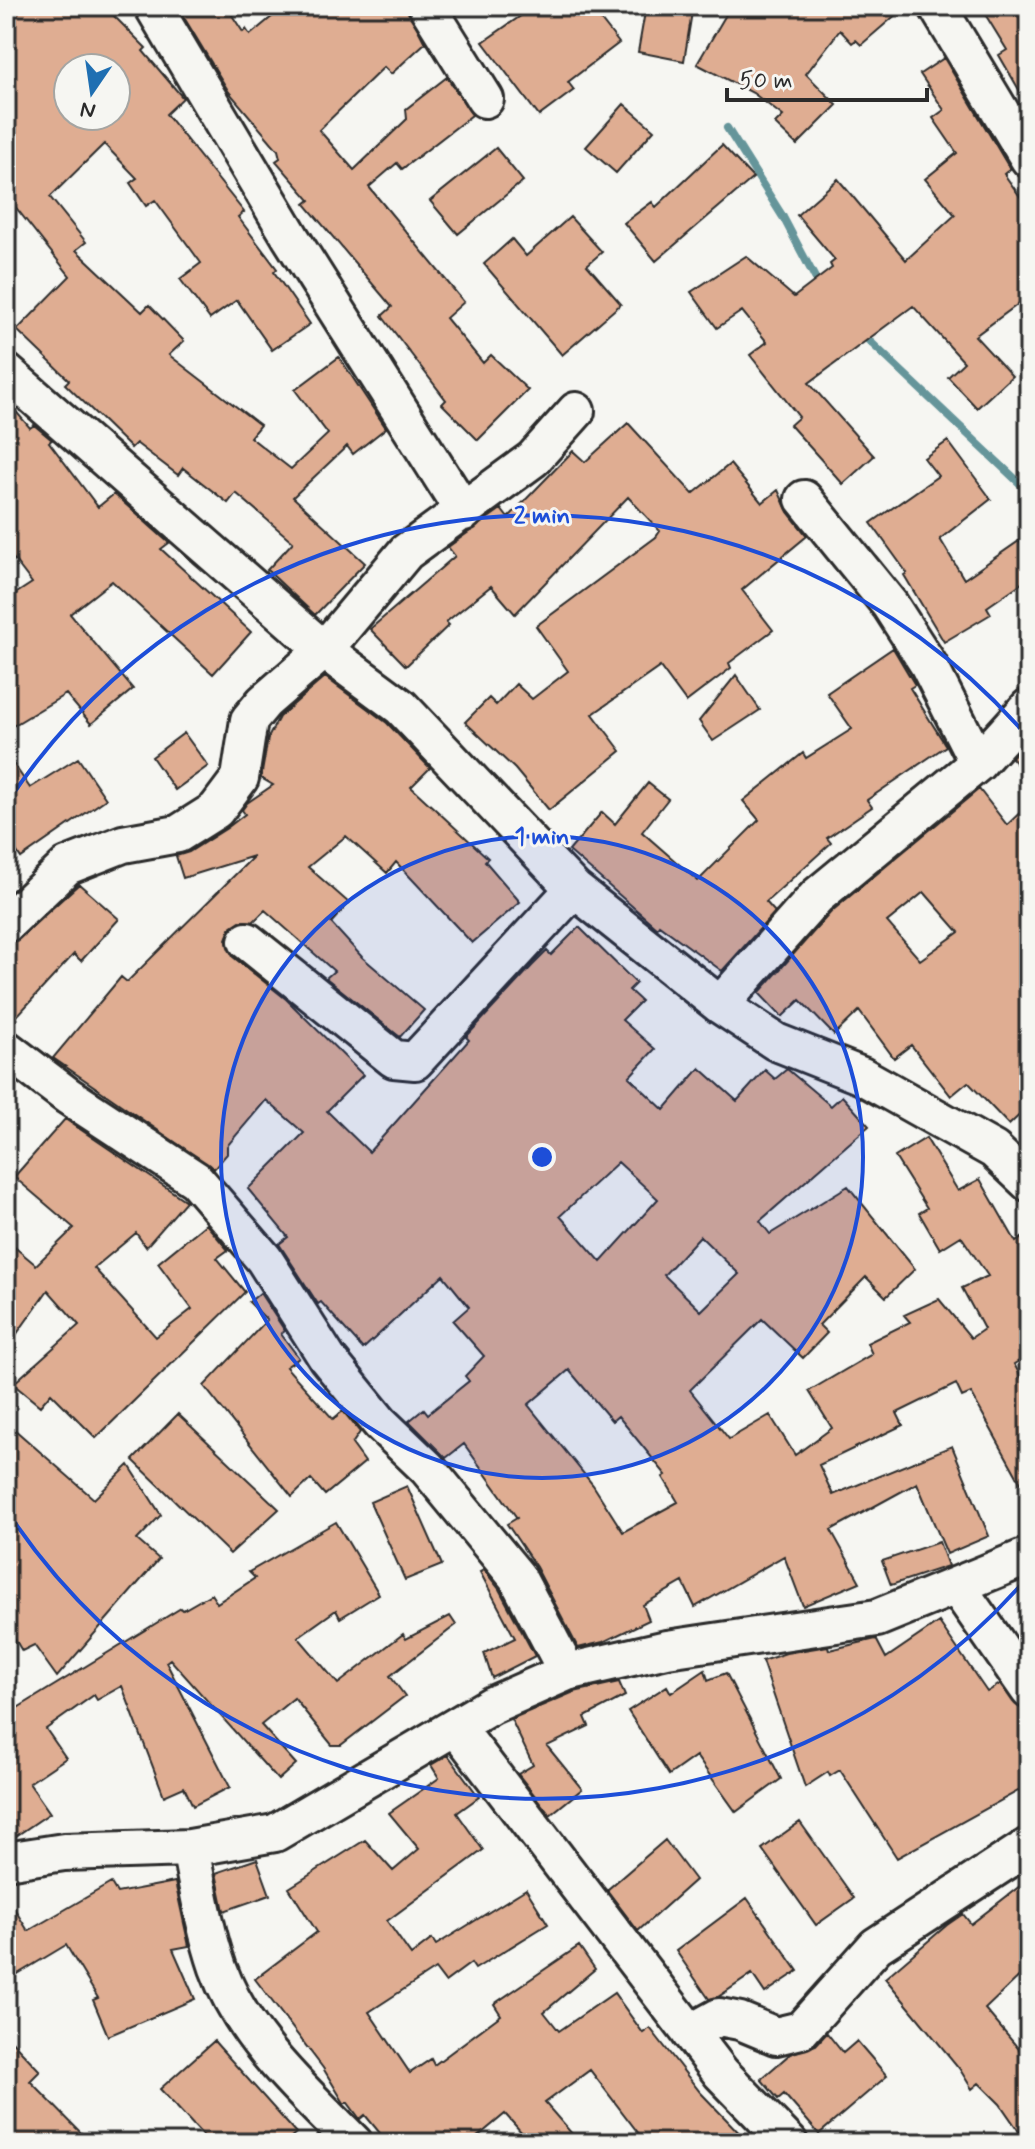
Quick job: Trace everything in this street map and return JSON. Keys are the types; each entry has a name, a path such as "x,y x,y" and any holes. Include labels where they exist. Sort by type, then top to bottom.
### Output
{"street":[{"path":"153,6 291,238 464,512"},
{"path":"427,6 485,99"},
{"path":"937,6 1029,159"},
{"path":"6,372 324,650 401,707 574,889 720,1005 776,1042 862,1076 994,1150 1029,1183"},
{"path":"6,924 67,866 123,844 178,834 216,810 240,778 249,720 264,702 324,650 406,552 533,459 576,411"},
{"path":"804,499 890,605 928,664 978,763"},
{"path":"720,1005 817,896 978,763 1029,707"},
{"path":"247,941 394,1059 415,1061 574,889"},
{"path":"6,1049 68,1096 196,1180 264,1259 327,1358 380,1423 427,1468 517,1577 567,1672"},
{"path":"10,1852 190,1848 275,1833 492,1705 567,1672 667,1649 805,1626 877,1618 958,1588 1029,1556"},
{"path":"958,1588 1029,1690"},
{"path":"456,1727 721,2073 789,2143"},
{"path":"690,2033 719,2017 740,2021 776,2036 801,2030 876,1946 1029,1846"},
{"path":"190,1848 218,1969 236,2007 281,2069 354,2143"}],"building":[{"path":"6,6 104,6 146,48 143,51 183,98 166,114 244,212 238,217 277,269 274,272 310,324 272,350 237,300 210,319 180,279 201,263 155,200 146,206 130,183 137,178 104,144 50,197 86,242 76,250 142,312 149,305 184,341 169,355 260,425 250,437 291,469 328,434 295,390 339,357 386,428 353,454 347,446 293,497 365,563 315,615 267,570 293,542 236,493 228,503 183,468 178,475 136,443 131,448 65,384 69,380 17,330 70,276 6,195"},
{"path":"177,6 226,6 243,32 246,29 250,35 285,6 406,6 425,43 391,74 384,67 319,130 354,170 407,119 406,109 447,77 472,115 402,169 397,163 369,187 464,302 446,318 483,363 491,355 528,390 478,440 442,404 446,400 382,316 392,307 305,204 310,200 276,161 280,158 278,150 229,92"},
{"path":"535,6 590,6 619,43 568,82 574,90 539,116 483,42"},
{"path":"646,6 693,6 684,61 638,52"},
{"path":"731,6 859,6 856,10 860,13 868,6 906,6 861,45 856,40 852,43 840,30 806,74 837,105 797,145 775,124 783,116 753,93 697,64"},
{"path":"980,6 1029,6 1029,107 999,55 1007,50"},
{"path":"944,58 1010,169 1004,174 1029,209 1029,296 975,336 1012,376 977,408 948,377 964,362 913,306 809,383 874,456 843,484 790,425 799,417 750,355 767,342 742,311 717,328 691,292 746,256 794,297 832,268 830,264 835,260 797,215 838,179 906,260 955,215 925,179 957,153 933,118 944,110 920,74"},
{"path":"624,104 654,130 616,173 586,147"},
{"path":"722,145 753,178 656,261 624,223 652,202 656,207"},
{"path":"496,148 523,181 458,234 430,201"},
{"path":"570,217 602,252 587,265 621,304 562,355 484,264 512,239 526,256"},
{"path":"6,400 30,428 34,425 52,440 49,442 98,507 114,494 169,543 161,549 251,632 213,674 112,581 70,614 133,689 91,724 66,694 6,730 6,600 32,583 6,549"},
{"path":"628,423 693,494 730,464 762,503 778,490 788,512 807,536 742,590 773,630 729,663 731,668 686,702 660,667 593,714 621,751 549,810 515,769 465,722 489,698 496,705 516,684 532,699 568,671 536,626 656,537 660,531 628,497 515,614 491,586 446,622 449,625 406,666 370,629 455,556 448,547 501,509 508,518 573,451 585,462"},
{"path":"948,441 991,499 940,539 964,579 1019,541 1029,556 1029,578 987,607 991,614 944,642 904,575 907,573 871,523 938,476 924,458"},
{"path":"893,648 915,685 910,688 946,746 867,800 872,807 827,838 831,843 766,902 775,912 722,971 659,925 657,928 569,851 602,812 615,824 648,783 668,799 642,832 698,881 759,820 743,801 803,753 806,758 852,729 827,693"},
{"path":"736,675 760,710 713,741 699,721"},
{"path":"325,677 387,723 430,768 411,787 488,858 485,861 520,902 472,943 396,862 387,873 346,836 308,867 349,903 331,923 362,957 424,1010 400,1037 326,978 334,971 265,910 253,922 240,921 231,927 226,939 233,957 286,999 363,1075 327,1111 369,1152 469,1040 466,1037 532,966 547,951 551,955 579,927 636,983 629,990 641,1001 622,1020 655,1049 629,1077 664,1110 700,1068 737,1101 765,1070 775,1079 787,1069 831,1106 842,1096 869,1126 760,1221 770,1234 848,1186 915,1269 886,1297 866,1277 819,1325 827,1333 803,1358 762,1319 690,1390 729,1439 770,1415 795,1455 832,1428 809,1391 872,1354 867,1343 910,1322 904,1315 939,1299 971,1338 984,1329 962,1288 988,1276 961,1236 940,1249 919,1213 927,1208 895,1157 926,1138 958,1191 980,1179 1016,1242 1029,1233 1029,1355 1014,1364 1029,1391 1029,1498 971,1393 962,1397 956,1384 897,1413 903,1425 819,1465 833,1495 952,1446 989,1536 947,1554 917,1483 831,1530 860,1582 803,1606 784,1556 695,1607 683,1582 643,1605 649,1620 603,1642 578,1648 536,1567 507,1524 517,1518 464,1444 446,1458 409,1421 424,1409 428,1414 469,1381 465,1376 484,1356 453,1321 469,1307 443,1275 363,1349 321,1302 318,1304 279,1244 288,1237 248,1189 304,1133 266,1100 227,1146 227,1154 214,1169 53,1058 121,977 127,982 254,856 183,878 176,856 189,852 227,828 245,814 242,810 247,803 273,785 261,778 268,738 279,717","holes":["618,1162 658,1199 601,1262 560,1216","700,1236 739,1274 701,1311 664,1275","569,1370 612,1421 618,1416 666,1475 663,1477 678,1502 623,1532 593,1485 528,1405"]},
{"path":"184,733 208,766 175,790 152,757"},
{"path":"1029,738 1029,778 1011,758"},
{"path":"6,753 30,788 78,758 106,799 21,858 6,836"},
{"path":"979,789 1007,825 1029,804 1029,1106 1009,1125 968,1082 951,1096 911,1045 894,1058 859,1011 834,1035 800,1000 782,1017 759,993 832,911","holes":["924,892 959,932 920,960 887,922"]},
{"path":"79,884 119,919 81,961 74,954 6,1028 6,950"},
{"path":"65,1119 186,1201 146,1247 136,1233 94,1268 156,1337 192,1309 158,1263 206,1224 228,1250 217,1258 245,1292 96,1438 51,1393 40,1406 13,1384 79,1325 48,1290 6,1349 6,1240 36,1265 74,1228 14,1177"},
{"path":"260,1293 285,1331 281,1334 299,1358 286,1367 333,1419 343,1411 360,1432 352,1444 365,1462 325,1495 311,1479 292,1497 204,1386 267,1320 249,1302"},
{"path":"178,1414 279,1509 230,1554 133,1460"},
{"path":"6,1422 94,1499 129,1465 161,1515 137,1540 159,1559 57,1677 34,1645 22,1651 6,1624"},
{"path":"407,1486 442,1565 405,1580 370,1502"},
{"path":"336,1522 379,1594 340,1618 336,1610 298,1637 338,1684 403,1634 406,1639 450,1616 456,1625 390,1676 405,1696 341,1745 332,1745 294,1698 261,1725 296,1764 278,1780 170,1659 166,1662 230,1787 193,1806 184,1787 164,1796 122,1686 97,1700 94,1695 46,1729 66,1758 29,1783 50,1813 13,1838 6,1826 6,1715 181,1608 183,1610 211,1594 217,1603 255,1578 249,1572"},
{"path":"939,1542 948,1566 891,1585 882,1561"},
{"path":"484,1570 499,1589 535,1656 492,1678 484,1653 515,1638 480,1572"},
{"path":"939,1622 987,1692 1000,1684 1029,1717 1029,1785 897,1858 840,1770 830,1776 828,1772 805,1787 762,1661 786,1653 828,1646 829,1650 876,1639 886,1658"},
{"path":"705,1670 708,1680 726,1673 781,1779 736,1812 696,1756 669,1775 628,1711 667,1686 671,1693"},
{"path":"619,1682 625,1696 585,1717 589,1726 547,1746 582,1789 550,1815 518,1774 533,1765 511,1719 574,1692"},
{"path":"448,1755 479,1797 457,1813 483,1850 387,1921 411,1955 432,1939 436,1945 526,1889 548,1924 475,1969 471,1963 445,1982 435,1969 369,2012 410,2073 431,2059 434,2065 501,2015 494,2004 579,1946 595,1969 544,2012 559,2031 614,1993 643,2033 650,2028 700,2092 749,2143 646,2143 590,2070 545,2103 580,2143 531,2143 505,2114 470,2143 388,2143 365,2115 360,2119 348,2103 344,2103 323,2068 255,1979 317,1932 289,1888 365,1840 393,1871 419,1849 389,1813 439,1778 431,1765"},
{"path":"800,1822 854,1898 816,1925 762,1849"},
{"path":"665,1840 695,1880 638,1931 607,1890"},
{"path":"257,1859 270,1895 224,1911 216,1873"},
{"path":"1029,1879 1029,1967 985,2009 1029,2061 1027,2143 1000,2104 979,2083 972,2089 959,2068 885,1978 963,1914 971,1924"},
{"path":"175,1882 189,1946 173,1949 195,1999 108,2036 93,2000 98,1998 66,1945 6,1981 6,1895 28,1931 111,1883 117,1893"},
{"path":"747,1898 798,1971 765,1993 752,1974 718,1997 709,1999 676,1951"},
{"path":"827,2033 843,2053 857,2041 887,2076 819,2134 784,2094 778,2099 761,2079 790,2054 816,2045"},
{"path":"6,2035 40,2071 30,2081 91,2143 6,2143"},
{"path":"214,2041 296,2133 284,2143 210,2143 160,2089"}],"waterway":[{"path":"727,128 783,217 821,289"},
{"path":"862,334 1029,492"}]}
